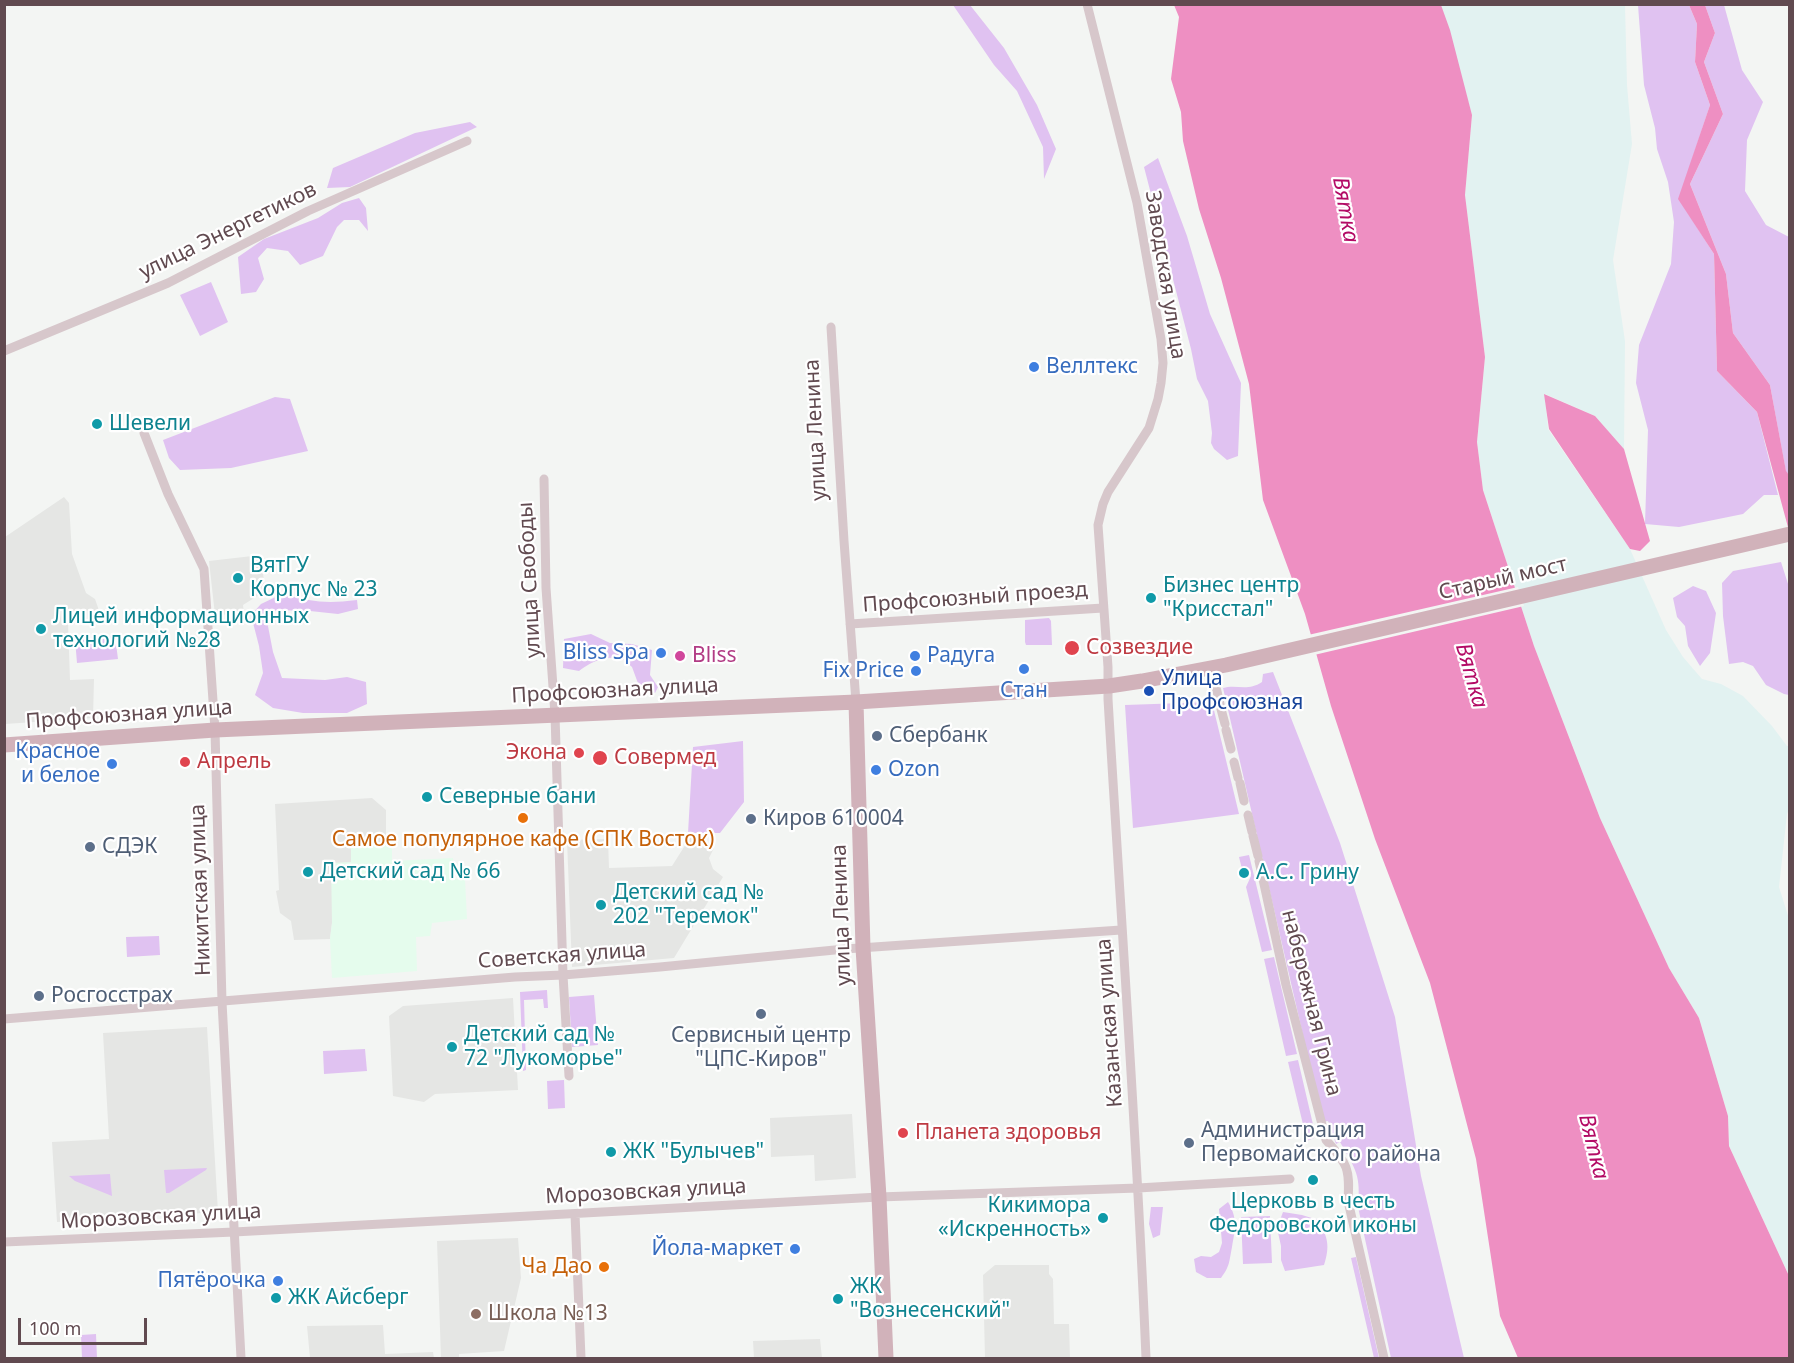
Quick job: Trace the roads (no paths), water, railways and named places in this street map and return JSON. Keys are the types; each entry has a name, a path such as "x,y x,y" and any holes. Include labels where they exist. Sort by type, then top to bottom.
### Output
{"main road":[{"name":"Старый мост","path":"1226,665 1790,534"},
{"name":"Профсоюзная улица","path":"4,745 214,730 856,702 1109,686 1226,665"},
{"name":"улица Ленина","path":"856,702 863,948 879,1197 886,1359"}],"street":[{"name":"Заводская улица","path":"1087,4 1137,203 1161,339 1163,363 1160,391 1149,428 1117,477 1102,504 1100,514 1098,537 1109,686"},
{"name":"улица Энергетиков","path":"4,351 168,283 308,211 466,141"},
{"name":"улица Ленина","path":"831,327 856,702"},
{"name":"Никитская улица","path":"144,433 168,494 204,569 214,730 222,1002 241,1359"},
{"name":"улица Свободы","path":"544,479 546,588 555,715 563,975 569,1076"},
{"name":"Профсоюзный проезд","path":"850,624 1103,608"},
{"path":"1215,683 1231,749"},
{"name":"Казанская улица","path":"1109,686 1146,1359"},
{"path":"1234,762 1244,801"},
{"name":"набережная Грина","path":"1248,815 1286,985 1326,1140 1343,1159 1348,1174 1348,1201 1384,1359"},
{"name":"Советская улица","path":"4,1019 563,975 863,948 1121,930"},
{"name":"Морозовская улица","path":"4,1242 234,1232 879,1197 1138,1188 1290,1179"},
{"path":"575,1214 581,1359"}],"water":[{"name":"Вятка","path":"1174,5 1441,5 1450,30 1472,115 1465,195 1485,357 1477,442 1483,490 1534,646 1600,818 1669,968 1699,1018 1728,1116 1729,1146 1789,1276 1789,1358 1518,1358 1500,1316 1476,1159 1430,983 1375,839 1331,706 1305,614 1263,500 1249,384 1221,278 1199,209 1183,141 1181,112 1171,79 1179,17"},
{"path":"1689,5 1705,5 1715,33 1704,62 1723,114 1690,184 1726,274 1733,333 1770,385 1786,471 1789,475 1789,531 1757,412 1717,371 1714,254 1678,199 1710,105 1695,62 1697,24"},
{"path":"1544,394 1595,416 1624,449 1650,541 1640,551 1630,549 1549,429"}],"place":[{"name":"Веллтекс","path":"1034,367"},
{"name":"Шевели","path":"97,424"},
{"name":"ВятГУ Корпус № 23","path":"238,578"},
{"name":"Бизнес центр \"Крисстал\"","path":"1151,598"},
{"name":"Лицей информационных технологий №28","path":"41,629"},
{"name":"Созвездие","path":"1072,648"},
{"name":"Bliss Spa","path":"661,653"},
{"name":"Bliss","path":"680,656"},
{"name":"Радуга","path":"915,656"},
{"name":"Стан","path":"1024,669"},
{"name":"Fix Price","path":"916,671"},
{"name":"Улица Профсоюзная","path":"1149,691"},
{"name":"Сбербанк","path":"877,736"},
{"name":"Экона","path":"579,753"},
{"name":"Совермед","path":"600,758"},
{"name":"Апрель","path":"185,762"},
{"name":"Красное и белое","path":"112,764"},
{"name":"Ozon","path":"876,770"},
{"name":"Северные бани","path":"427,797"},
{"name":"Самое популярное кафе (СПК Восток)","path":"523,818"},
{"name":"Киров 610004","path":"751,819"},
{"name":"СДЭК","path":"90,847"},
{"name":"Детский сад № 66","path":"308,872"},
{"name":"А.С. Грину","path":"1244,873"},
{"name":"Детский сад № 202 \"Теремок\"","path":"601,905"},
{"name":"Росгосстрах","path":"39,996"},
{"name":"Сервисный центр \"ЦПС-Киров\"","path":"761,1014"},
{"name":"Детский сад № 72 \"Лукоморье\"","path":"452,1047"},
{"name":"Планета здоровья","path":"903,1133"},
{"name":"Администрация Первомайского района","path":"1189,1143"},
{"name":"ЖК \"Булычев\"","path":"611,1152"},
{"name":"Церковь в честь Федоровской иконы","path":"1313,1180"},
{"name":"Кикимора «Искренность»","path":"1103,1218"},
{"name":"Йола-маркет","path":"795,1249"},
{"name":"Ча Дао","path":"604,1267"},
{"name":"Пятёрочка","path":"278,1281"},
{"name":"ЖК Айсберг","path":"276,1298"},
{"name":"ЖК \"Вознесенский\"","path":"838,1299"},
{"name":"Школа №13","path":"476,1314"}]}
